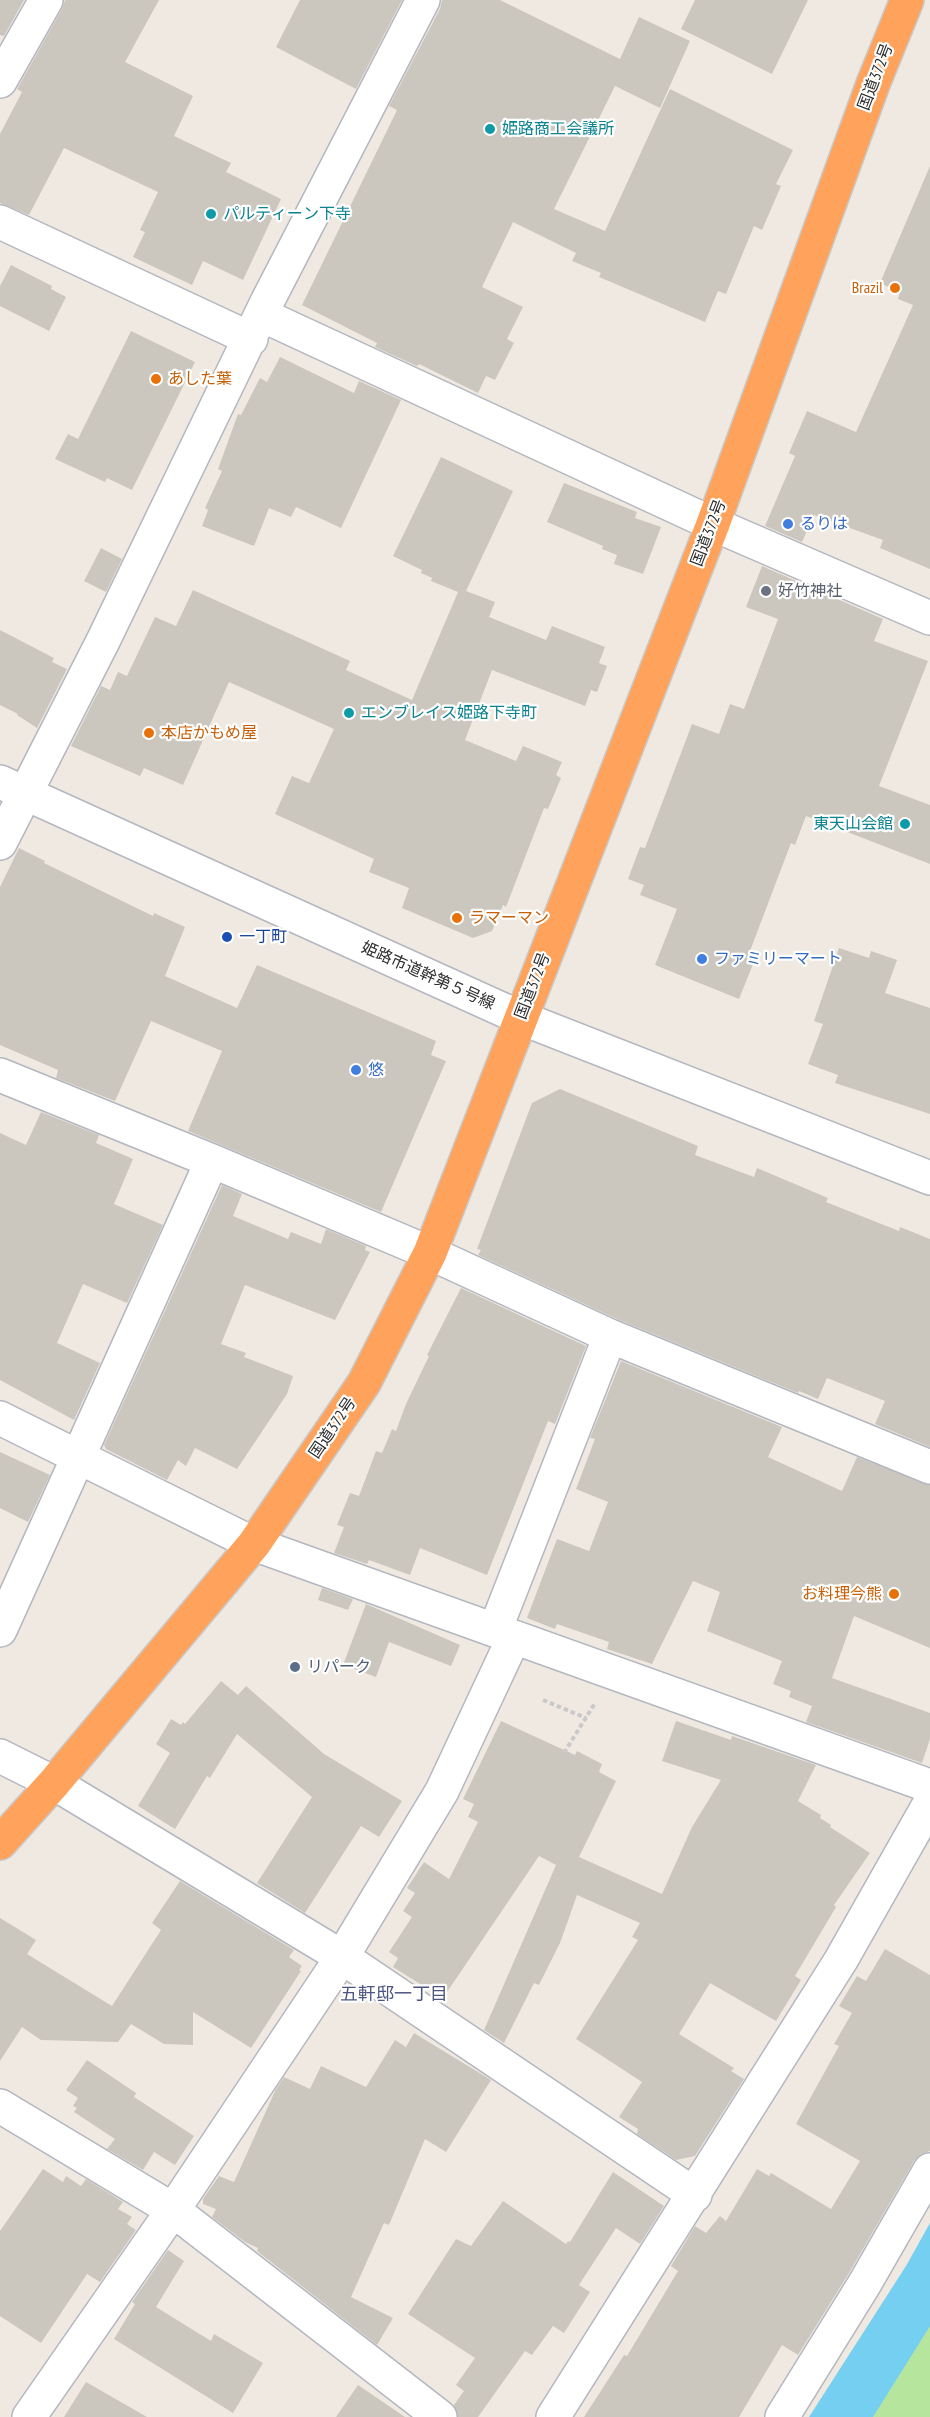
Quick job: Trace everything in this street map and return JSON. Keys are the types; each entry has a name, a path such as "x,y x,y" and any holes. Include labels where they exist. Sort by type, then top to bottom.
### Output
{"highway":[{"name":"国道372号","path":"0,1842 54,1783 254,1544 364,1383 430,1253 713,524 869,95 907,0"}],"street":[{"path":"0,81 46,0"},
{"path":"0,843 13,788 256,327 423,0"},
{"path":"0,222 256,327 930,618"},
{"name":"姫路市道幹第５号線","path":"13,788 520,1018 930,1178"},
{"path":"0,1075 430,1253 610,1336 930,1467"},
{"path":"0,1630 212,1161"},
{"path":"29,2417 174,2210 342,1957 442,1791 504,1633 610,1336"},
{"path":"0,1418 254,1544 930,1786"},
{"path":"0,1756 54,1783 342,1957 695,2194"},
{"path":"553,2417 842,1960 930,1803"},
{"path":"0,2106 174,2210 440,2417"},
{"path":"782,2417 865,2283 930,2170"}],"path":[{"path":"564,1753 615,1673"},
{"path":"543,1700 586,1718"}],"green space":[{"path":"930,2297 930,2417 845,2417"}],"water":[{"path":"930,2223 930,2326 873,2417 809,2417 906,2266"}],"building":[{"path":"0,0 24,0 4,36 0,35"},
{"path":"65,0 159,0 125,62 193,96 174,136 231,163 226,172 281,199 243,280 203,261 192,285 133,257 145,232 140,230 158,192 64,148 29,215 0,203 0,134 22,92 17,89"},
{"path":"300,0 402,0 356,89 276,47"},
{"path":"442,0 500,0 620,59 639,17 690,41 660,108 615,86 554,209 605,231 670,89 793,150 776,184 781,186 762,230 754,226 726,294 718,291 705,322 599,277 601,273 572,261 576,253 513,222 482,287 523,307 507,339 514,343 495,380 486,376 478,393 419,364 417,366 375,347 377,343 302,305 397,110 389,106 440,9"},
{"path":"695,0 808,0 772,74 681,29"},
{"path":"930,166 930,569 880,548 883,540 814,515 802,542 765,526 795,456 789,453 807,411 856,432 913,305 898,299 900,292 880,283"},
{"path":"11,265 52,286 51,289 66,297 49,331 0,306 0,286"},
{"path":"131,331 195,362 132,490 107,478 105,482 55,459 68,434 78,439"},
{"path":"280,357 354,393 359,381 401,400 341,528 296,507 291,517 269,508 254,546 202,526 208,510 205,508 222,471 218,469 238,414 241,415 260,378 267,382"},
{"path":"441,457 513,491 466,591 495,602 489,617 546,640 552,626 605,647 599,663 607,666 597,692 591,690 585,706 492,670 465,740 516,761 523,746 562,762 556,775 561,778 548,809 544,808 506,907 503,905 492,931 473,938 402,908 409,888 369,872 374,859 275,814 292,776 309,783 334,729 229,682 183,785 144,768 140,776 71,746 101,686 110,690 118,672 127,676 155,617 176,626 193,590 350,661 346,670 412,700 458,592 431,581 432,578 421,573 422,570 393,556"},
{"path":"564,483 637,512 635,518 661,527 643,574 614,564 617,555 602,549 603,546 547,522"},
{"path":"101,548 122,559 106,592 84,581"},
{"path":"762,566 883,619 874,641 928,661 879,786 930,805 930,864 806,816 795,845 791,843 750,951 757,954 739,999 655,965 677,909 640,895 644,885 628,879 640,847 645,848 692,724 719,734 730,704 744,709 778,619 746,607"},
{"path":"0,630 54,658 52,662 67,669 37,728 18,714 0,705"},
{"path":"19,848 45,861 44,863 153,916 154,913 185,927 165,976 237,1008 257,965 436,1041 431,1055 446,1061 381,1212 188,1131 222,1051 151,1021 115,1101 56,1078 58,1070 0,1045 0,887"},
{"path":"839,948 869,958 871,951 897,960 885,993 930,1008 930,1114 835,1083 838,1075 808,1064 823,1024 814,1021"},
{"path":"560,1089 698,1146 695,1155 754,1177 757,1168 828,1198 826,1202 899,1231 900,1227 930,1239 930,1447 875,1424 885,1401 827,1378 818,1399 799,1391 798,1393 617,1319 478,1255 481,1250 477,1249 532,1103"},
{"path":"41,1112 99,1135 96,1143 133,1159 114,1204 163,1225 127,1303 83,1284 57,1343 100,1363 74,1420 0,1380 0,1133 26,1145"},
{"path":"222,1185 242,1194 233,1216 288,1239 291,1232 321,1244 326,1229 366,1246 365,1250 370,1252 335,1320 245,1285 221,1344 246,1353 244,1357 293,1376 287,1394 237,1469 195,1448 186,1466 178,1460 167,1480 106,1449 104,1445"},
{"path":"461,1288 586,1346 555,1424 548,1421 487,1575 420,1548 410,1575 369,1560 367,1564 334,1553 344,1527 337,1525 350,1493 359,1496 376,1451 382,1453 392,1429 396,1431 429,1356 427,1355"},
{"path":"621,1361 782,1427 768,1457 842,1491 857,1457 930,1485 930,1648 854,1616 832,1678 930,1713 930,1739 922,1763 806,1722 812,1706 789,1697 791,1691 773,1684 782,1661 707,1631 720,1592 693,1581 652,1664 607,1649 609,1642 557,1624 555,1629 527,1618 557,1539 589,1551 608,1502 576,1489 595,1439 590,1438"},
{"path":"0,1452 50,1475 28,1522 0,1508"},
{"path":"322,1588 353,1599 348,1610 318,1600"},
{"path":"366,1604 460,1645 451,1666 389,1642 376,1677 343,1665"},
{"path":"221,1681 238,1695 246,1686 324,1754 402,1801 379,1837 361,1826 305,1913 257,1883 312,1797 237,1734 210,1778 207,1776 175,1829 138,1806 170,1753 156,1744 171,1719 181,1725 183,1722 185,1724"},
{"path":"501,1721 575,1755 577,1751 602,1764 599,1772 616,1781 579,1857 662,1894 692,1827 721,1780 662,1761 676,1721 731,1740 732,1736 816,1765 798,1801 821,1815 820,1818 831,1825 830,1827 870,1853 834,1905 836,1907 795,1976 801,1980 776,2021 710,1983 679,2034 734,2068 731,2071 744,2079 695,2156 676,2160 637,2134 638,2129 619,2117 642,2082 576,2039 638,1940 632,1937 640,1923 577,1895 560,1943 539,1985 534,1983 504,2043 484,2030 556,1865 539,1856 445,1995 420,1984 393,1967 398,1958 389,1952 412,1917 403,1911 415,1893 407,1888 424,1862 449,1879 478,1822 468,1817 474,1804 463,1799"},
{"path":"180,1881 294,1950 289,1957 302,1966 251,2048 193,2012 193,2045 164,2044 131,2024 118,2042 41,2040 22,2027 0,2061 0,1918 36,1940 27,1954 112,2006 161,1930 152,1923"},
{"path":"885,1949 930,1975 930,2151 921,2154 914,2161 798,2355 782,2345 739,2417 584,2417 624,2355 627,2356 678,2271 671,2266 695,2226 706,2233 720,2216 726,2221 757,2169 769,2176 771,2173 831,2209 860,2161 796,2124 839,2046 834,2044 852,2013 839,2006 857,1976 866,1981"},
{"path":"414,2033 491,2080 446,2152 425,2139 389,2225 384,2223 351,2297 393,2318 377,2345 257,2251 258,2248 245,2242 212,2217 216,2209 203,2204 203,2199 219,2176 234,2182 276,2089 284,2077 310,2089 321,2066 366,2087 395,2040 406,2047"},
{"path":"87,2060 136,2093 134,2097 194,2136 175,2165 154,2152 143,2170 107,2149 115,2139 74,2112 77,2108 73,2106 78,2098 66,2090"},
{"path":"43,2169 63,2182 66,2176 81,2186 86,2179 123,2202 118,2209 132,2217 127,2224 136,2230 100,2282 87,2274 41,2343 0,2316 0,2231"},
{"path":"613,2172 664,2206 640,2244 616,2228 579,2285 590,2292 564,2333 553,2326 532,2355 525,2351 478,2417 458,2417 454,2405 464,2391 456,2385 475,2358 408,2314 456,2239 471,2246 503,2201 566,2244 570,2242"},
{"path":"168,2250 184,2261 156,2307 211,2341 214,2334 263,2363 233,2413 114,2339 135,2304 132,2302"},
{"path":"86,2382 147,2417 64,2417"},
{"path":"358,2385 405,2417 336,2417"}],"place":[{"name":"姫路商工会議所","path":"490,129"},
{"name":"パルティーン下寺","path":"211,214"},
{"name":"Brazil","path":"895,288"},
{"name":"あした葉","path":"156,379"},
{"name":"るりは","path":"788,524"},
{"name":"好竹神社","path":"766,591"},
{"name":"エンブレイス姫路下寺町","path":"349,713"},
{"name":"本店かもめ屋","path":"149,733"},
{"name":"東天山会館","path":"905,824"},
{"name":"ラマーマン","path":"457,918"},
{"name":"一丁町","path":"227,937"},
{"name":"ファミリーマート","path":"702,959"},
{"name":"悠","path":"356,1070"},
{"name":"お料理今熊","path":"894,1594"},
{"name":"リパーク","path":"295,1667"}],"district":[{"name":"五軒邸一丁目","path":"394,1995"}]}
